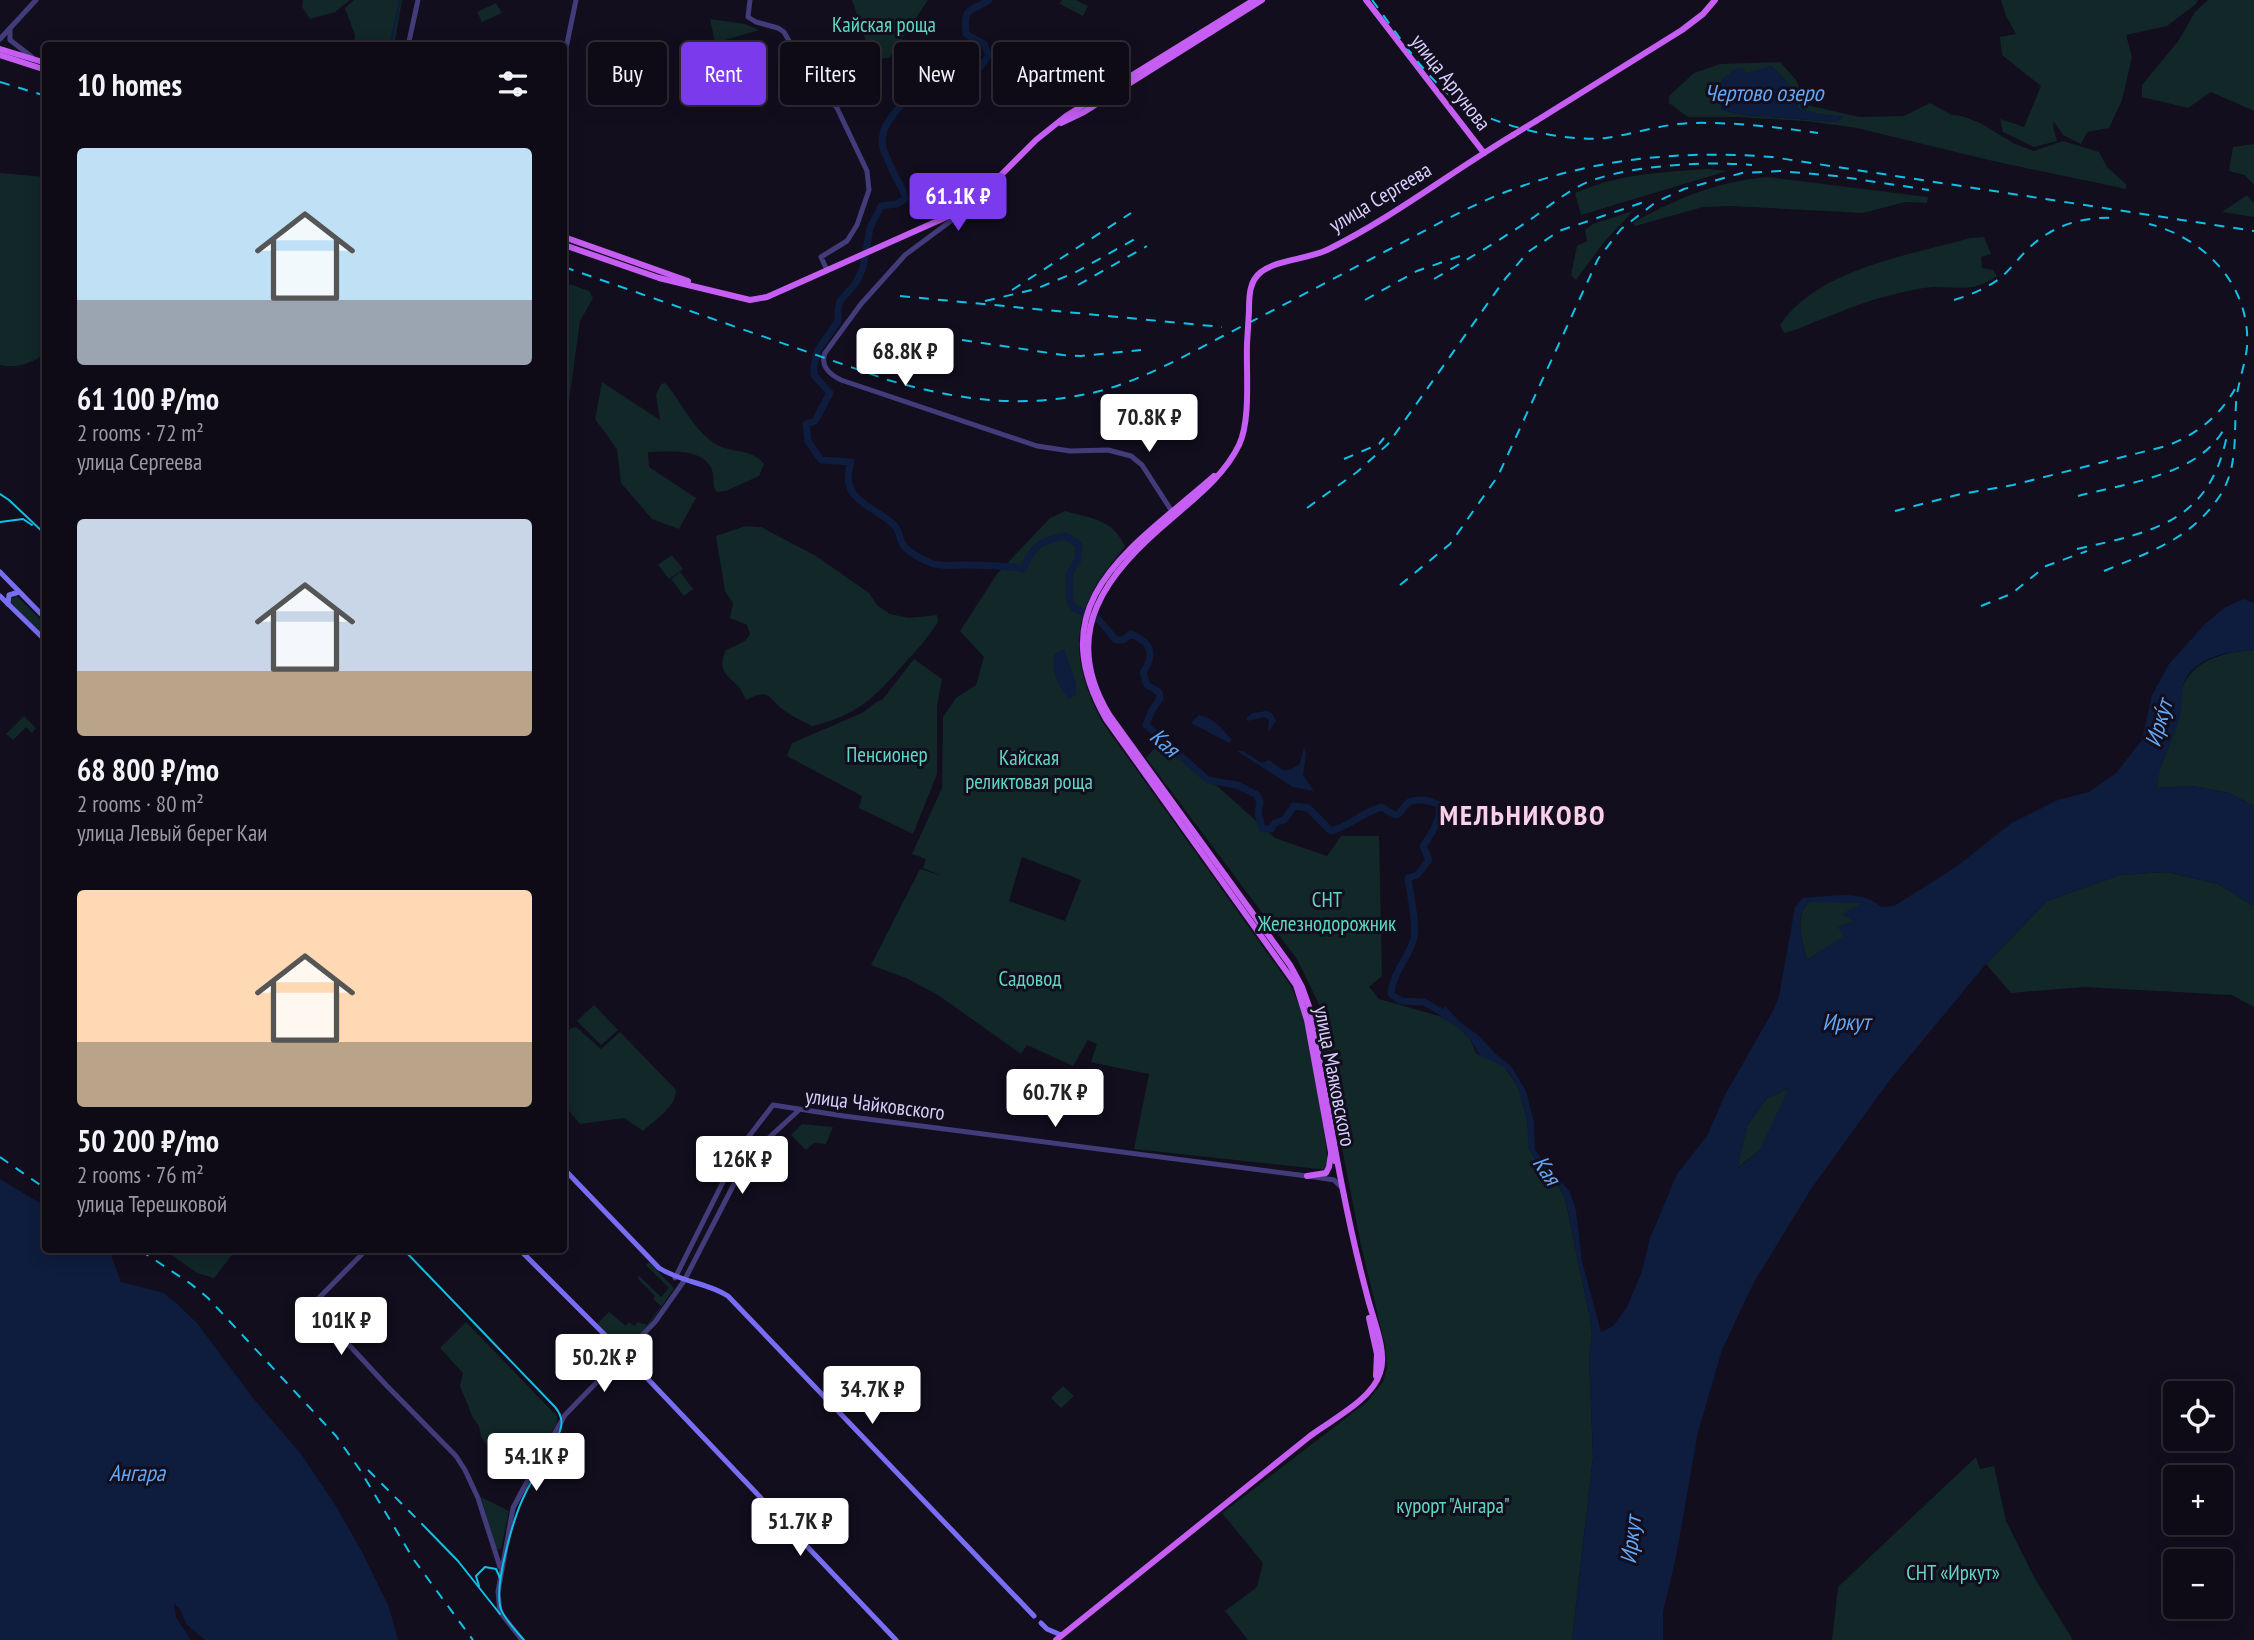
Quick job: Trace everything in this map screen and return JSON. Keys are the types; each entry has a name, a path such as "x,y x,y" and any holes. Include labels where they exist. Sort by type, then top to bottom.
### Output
{"main road":[{"path":"567,246 713,290 750,300 759,299 969,207 1036,140 1076,110 1254,0"},
{"path":"1059,123 1074,117 1262,0"},
{"name":"улица Аргунова","path":"1366,0 1484,153"},
{"name":"улица Сергеева","path":"1174,514 1226,466 1244,434 1250,289 1262,271 1326,250 1366,228 1682,30 1703,14 1714,0"},
{"path":"0,49 42,62"},
{"path":"0,55 42,69"},
{"path":"567,238 661,275"},
{"path":"588,254 586,249 592,247"},
{"path":"1087,626 1094,604 1094,593 1111,569 1174,514"},
{"path":"0,572 42,615"},
{"path":"8,604 9,595 19,592"},
{"path":"0,596 42,637"},
{"name":"улица Маяковского","path":"1087,626 1082,654 1093,697 1296,985 1307,1020 1331,1152 1336,1165"},
{"name":"улица Маяковского","path":"1061,1638 1347,1408 1370,1385 1377,1370 1367,1296 1336,1165 1311,1012 1302,987 1269,935 1110,716 1097,692 1090,665 1087,626"},
{"path":"1307,1176 1326,1173 1331,1152"},
{"path":"567,1172 659,1268 675,1278 716,1289 728,1296 1034,1616"},
{"path":"523,1253 625,1355 896,1640"},
{"path":"1041,1623 1061,1638"}],"street":[{"path":"0,39 36,0"},
{"path":"409,42 418,0"},
{"path":"567,44 576,0"},
{"path":"750,0 748,17 784,32 806,71 837,108 867,171 869,190 857,225 847,241 821,257 827,270"},
{"path":"11,26 10,40 42,62"},
{"path":"969,207 905,255 861,304 825,353 822,360 825,367 841,380 1037,446 1070,451 1108,450 1131,456 1142,465 1174,514"},
{"path":"923,228 929,239"},
{"name":"улица Чайковского","path":"675,1278 740,1149 773,1105 1307,1176 1334,1180 1341,1187"},
{"path":"522,1640 502,1615 498,1605 501,1568 513,1508 565,1415 655,1322 684,1281 748,1157 799,1110"},
{"path":"363,1253 312,1304 371,1370 456,1456 478,1498 501,1568"}],"green space":[{"path":"303,0 350,0 335,12 310,19 302,7"},
{"path":"354,0 402,0 395,41 354,42 355,35 345,8"},
{"name":"Кайская роща","path":"852,0 928,0 900,42 894,42 894,51 889,58 880,59 880,42 866,42"},
{"path":"1062,0 1076,0 1088,6 1083,16 1060,4"},
{"path":"2001,0 2198,0 2167,26 2126,35 2132,57 2122,100 2109,128 2087,132 2081,144 2063,135 2054,122 2057,141 2034,147 2003,132 2000,119 2024,127 2041,86 2002,55 2000,37 2016,34"},
{"path":"2208,0 2254,0 2254,111 2211,92 2188,108 2142,97 2142,85 2179,40 2195,12"},
{"path":"496,3 502,13 482,22 477,12"},
{"path":"710,19 745,24 759,30 718,42 715,42"},
{"path":"1780,62 1796,80 1807,105 1859,117 1904,116 1930,103 1952,115 1980,123 2015,144 2034,151 2063,141 2099,152 2107,167 2126,184 2126,189 1993,161 1857,128 1806,121 1688,117 1669,103 1669,96 1694,73 1720,64","holes":["1772,66 1794,90 1798,108 1843,117 1836,122 1745,115 1721,110 1722,80 1736,69 1742,68 1746,74"]},
{"path":"2254,144 2254,185 2245,175 2229,171 2233,147"},
{"path":"1708,169 1727,171 1581,215 1575,193 1624,178"},
{"path":"0,173 42,177 42,355 19,366 0,365"},
{"path":"1767,177 1928,197 1927,203 1905,202 1863,213 1703,207 1635,226 1633,223 1697,192 1732,182"},
{"path":"2247,195 2254,203 2254,217 2222,212"},
{"path":"1633,211 1604,242 1576,280 1571,275 1577,246 1587,241 1585,230 1593,224"},
{"path":"1984,237 1991,254 1981,257 1982,268 1993,270 1997,276 1977,286 1930,287 1897,293 1784,333 1780,325 1797,306 1817,290 1841,277 1893,258 1970,238"},
{"path":"567,283 589,291 593,298 580,321 567,416"},
{"path":"602,382 660,420 656,395 661,384 665,383 696,427 716,445 759,458 764,464 759,476 726,491 717,492 712,470 701,457 684,452 648,452 649,467 696,498 679,529 652,519 621,483 617,449 595,419"},
{"name":"Кайская реликтовая роща","path":"1065,511 1092,518 1114,530 1125,546 1094,589 1081,624 1080,657 1088,690 1103,723 1291,986 1306,1022 1328,1170 1134,1149 1149,1074 1091,1062 1097,1044 1088,1040 1073,1066 1027,1045 1021,1054 938,995 906,978 871,965 920,869 942,876 923,868 926,859 912,854 942,788 943,717 956,698 976,685 984,657 960,631 997,574 1050,518","holes":["1022,857 1081,880 1065,921 1009,901"]},
{"path":"746,526 761,527 816,556 869,593 877,605 890,614 909,618 937,615 938,622 883,687 864,704 841,717 812,726 788,713 765,694 746,700 722,666 726,650 745,641 750,634 747,625 730,618 733,603 725,591 716,536"},
{"path":"672,555 683,569 669,579 658,565"},
{"path":"680,572 693,589 684,596 671,579"},
{"path":"16,595 42,621 42,635 11,603 11,599"},
{"path":"2254,650 2254,806 2229,793 2192,786 2157,788 2160,769 2176,726 2183,686 2189,676 2206,661 2230,653"},
{"name":"Пенсионер","path":"914,659 942,679 937,705 937,774 913,834 859,808 862,796 787,756 792,743 862,713 882,700"},
{"path":"24,716 36,728 32,733 26,727 13,740 6,734"},
{"name":"курорт \"Ангара\"","path":"1164,738 1275,838 1327,856 1341,836 1379,836 1382,976 1369,987 1379,999 1439,1016 1457,1026 1470,1039 1476,1053 1504,1066 1517,1085 1529,1127 1529,1148 1537,1163 1559,1187 1565,1198 1592,1335 1589,1355 1593,1457 1572,1640 1248,1640 1225,1611 1257,1587 1263,1563 1222,1513 1367,1402 1383,1382 1387,1368 1385,1345 1361,1245 1318,1026 1326,1019 1297,959 1146,758"},
{"path":"2167,872 2218,884 2254,906 2254,1007 2232,995 2084,987 2011,993 1986,964 2047,901 2120,875"},
{"path":"1809,902 1865,902 1843,914 1854,921 1845,936 1807,960 1800,922"},
{"path":"594,1005 618,1030 601,1045 577,1021"},
{"path":"576,1027 601,1049 620,1032 676,1090 673,1102 643,1131 624,1118 580,1124 567,1109 567,1033"},
{"path":"1790,1088 1760,1150 1737,1168 1747,1126 1767,1098"},
{"path":"802,1124 833,1127 826,1144 814,1143 806,1150 791,1135"},
{"path":"169,1253 234,1253 214,1278 197,1273"},
{"path":"649,1262 674,1288 645,1330 622,1350 597,1324 609,1312 626,1326 629,1322 634,1326 638,1322 647,1325 661,1306 638,1279 638,1275 661,1297 669,1288 646,1265"},
{"path":"466,1322 557,1416 557,1423 541,1451 522,1442 520,1447 507,1441 491,1451 481,1437 479,1426 460,1386 463,1373 440,1348"},
{"path":"1063,1386 1074,1396 1061,1408 1051,1398"},
{"name":"СНТ «Иркут»","path":"1976,1457 1980,1469 1994,1466 2006,1521 2034,1577 2073,1640 1832,1640 1838,1587"},
{"path":"481,1497 509,1511 501,1549 496,1549"}],"water":[{"name":"Чертово озеро","path":"1772,66 1794,90 1798,108 1844,117 1836,122 1745,115 1721,110 1719,99 1722,80 1735,69 1742,68 1746,73"},
{"name":"Иркут","path":"2243,599 2254,603 2254,650 2210,658 2189,674 2183,689 2180,716 2159,773 2157,788 2192,786 2229,793 2254,806 2254,906 2218,884 2167,872 2120,875 2047,901 1986,964 1889,1081 1811,1189 1753,1284 1722,1350 1698,1432 1676,1557 1663,1612 1663,1640 1572,1640 1593,1457 1590,1318 1565,1198 1559,1187 1537,1163 1529,1148 1527,1119 1517,1085 1508,1071 1498,1063 1480,1056 1470,1039 1457,1026 1439,1016 1445,1006 1511,1066 1526,1091 1534,1122 1535,1150 1570,1192 1576,1211 1582,1261 1601,1332 1613,1326 1627,1307 1641,1274 1650,1238 1677,1174 1707,1136 1725,1095 1774,1009 1779,996 1795,907 1803,898 1844,895 1865,898 1881,907 1894,906 1956,867 2010,824 2058,800 2089,792 2116,773 2142,740 2152,695 2169,664 2205,624 2224,608","holes":["1809,902 1863,903 1842,914 1854,921 1838,927 1844,936 1807,960 1800,922 1801,914","1789,1088 1760,1150 1738,1168 1747,1126 1767,1098"]},
{"path":"1064,649 1076,683 1076,695 1069,699 1059,684 1054,666 1054,654"},
{"path":"1253,713 1272,713 1276,721 1268,732 1269,720 1265,717 1248,721 1246,718"},
{"path":"1199,715 1213,721 1232,740 1229,743 1191,723"},
{"path":"1304,747 1306,754 1303,775 1314,791 1293,787 1237,751 1243,751 1262,763 1269,760 1286,770 1300,764"},
{"name":"Ангара","path":"0,1179 42,1204 42,1253 110,1253 121,1282 164,1293 197,1323 253,1398 301,1454 336,1506 389,1607 398,1640 205,1640 186,1624 180,1609 174,1604 176,1617 191,1640 0,1640"}],"waterway":[{"path":"391,42 400,0"},
{"name":"Кая","path":"989,0 970,11 966,18 966,34 984,44 989,55 981,66 952,91 940,82 920,84 886,126 882,143 905,199 897,204 881,206 870,228 863,268 856,283 840,301 838,321 818,350 814,375 830,393 815,421 806,424 808,441 821,460 851,462 849,486 854,494 895,526 902,544 907,549 931,563 1023,569 1035,549 1050,539 1066,536 1079,545 1078,559 1069,575 1070,601 1074,608 1098,619 1116,640 1123,640 1131,634 1143,641 1149,650 1149,660 1143,673 1147,685 1159,692 1160,699 1146,725 1208,780 1237,785 1257,795 1262,828 1271,829 1275,823 1284,820 1294,806 1308,808 1331,831 1382,807 1395,815 1413,801 1424,800 1439,805 1437,821 1423,846 1429,860 1417,875 1408,878 1415,932 1394,979 1391,994 1401,1001 1424,1002 1447,1015"}],"tram line":[{"path":"0,494 42,531"},
{"path":"0,522 23,519 32,525"},
{"path":"407,1253 561,1416 559,1435 520,1504 502,1569 499,1599 501,1609 524,1640"},
{"path":"422,1524 458,1561 500,1614"},
{"path":"479,1586 476,1576 485,1567 496,1569 500,1578"}],"railway":[{"path":"1372,0 1410,52 1442,88 1468,108 1505,124 1570,138 1589,139 1691,123 1755,125 1818,133"},
{"path":"0,82 42,95"},
{"path":"567,268 888,380 958,396 1028,401 1076,396 1133,380 1495,196 1575,170 1640,159 1706,155 1772,157 2254,231"},
{"path":"1434,279 1593,180 1672,165 1752,165"},
{"path":"1400,585 1450,544 1498,476 1598,259 1621,229 1656,202 1684,189 1742,173 1780,171 1836,176 1929,190"},
{"path":"1307,508 1357,472 1388,444 1505,279 1528,252 1559,231 1650,200"},
{"path":"1012,290 1131,213"},
{"path":"1954,300 1999,279 2035,242 2056,229 2079,221 2116,218"},
{"path":"2104,571 2153,551 2195,524 2208,512 2225,486 2234,452 2237,397 2247,347 2241,304 2233,285 2206,253 2169,231 2149,224"},
{"path":"985,301 1036,289 1076,272 1135,239"},
{"path":"1078,285 1147,246"},
{"path":"1365,300 1417,271 1460,256"},
{"path":"900,296 1222,327"},
{"path":"962,340 1063,355 1081,356 1141,350"},
{"path":"1895,511 1961,494 2013,485 2166,446 2206,424 2222,408 2235,389"},
{"path":"2078,496 2140,481 2182,466 2215,442 2226,425"},
{"path":"2077,549 2153,528 2192,505 2207,487 2219,464 2227,435"},
{"path":"1344,459 1379,444 1384,438"},
{"path":"1981,606 2011,594 2046,566 2087,551"},
{"path":"0,1157 42,1186"},
{"path":"144,1253 208,1298 336,1436 360,1470 414,1560 473,1640"},
{"path":"368,1470 422,1524"}],"district":[{"name":"МЕЛЬНИКОВО","path":"1523,814"}],"water label":[{"name":"Ирку́т","path":"2158,723"}],"park label":[{"name":"СНТ Железнодорожник","path":"1327,911"},
{"name":"Садовод","path":"1030,978"}]}
